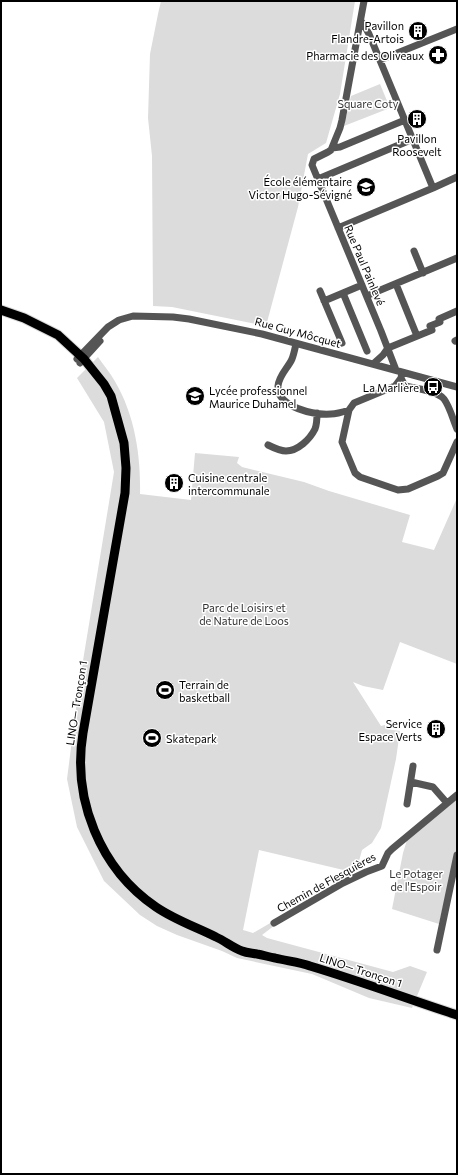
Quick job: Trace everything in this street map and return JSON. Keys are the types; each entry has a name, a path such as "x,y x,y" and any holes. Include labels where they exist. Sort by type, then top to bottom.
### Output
{"main road":[{"path":"1,310 24,318 56,334 64,340 80,359"},
{"path":"1,313 21,321 35,330 56,340 80,359"},
{"name":"LINO— Tronçon 1","path":"80,359 104,392 115,413 125,450 126,468 126,487 82,738 80,765 83,792 88,813 96,835 126,881 146,899 180,921 218,938 242,952 309,966 457,1015"}],"street":[{"path":"364,1 341,125 332,148 336,149 405,120"},
{"path":"360,21 367,29 433,188"},
{"path":"380,60 457,29"},
{"path":"318,179 413,139"},
{"name":"Rue Paul Painlevé","path":"332,148 328,152 314,159 312,163 313,168 388,348 400,373"},
{"path":"338,228 457,177"},
{"path":"414,251 423,272"},
{"path":"371,294 457,258"},
{"path":"396,284 417,336"},
{"path":"324,301 362,285"},
{"path":"320,291 342,343"},
{"path":"343,293 367,351"},
{"path":"373,364 388,348 432,330 430,326 440,322 439,319 457,312"},
{"name":"Rue Guy Môcquet","path":"80,359 110,325 119,320 129,317 160,316 183,318 257,333 373,364 400,373 457,387"},
{"path":"296,344 292,359 279,381 279,392 284,400 305,411 335,414 348,410"},
{"path":"400,373 395,386 354,403 348,410 342,442 355,473 360,478 392,488 404,490 440,475 445,470 457,442"},
{"path":"400,373 405,386 442,396 447,403 457,429"},
{"path":"268,445 284,451 290,451 297,448 304,443 313,432 316,426 318,413"},
{"path":"408,804 413,766"},
{"path":"411,782 432,787 447,804"},
{"name":"Chemin de Flesquières","path":"274,923 343,883 382,866 389,851 457,795"},
{"path":"437,950 457,855"}],"green space":[{"path":"161,1 355,1 340,94 326,143 308,154 298,207 266,326 172,307 153,306 152,156 148,118 150,54"},
{"name":"Square Coty","path":"380,84 390,108 344,126 351,96"},
{"name":"Parc de Loisirs et de Nature de Loos","path":"98,357 119,388 131,417 139,463 140,494 191,500 195,453 239,457 237,463 242,467 304,482 410,515 402,542 434,550 457,498 457,664 400,642 383,690 363,686 353,682 381,726 385,725 386,729 400,731 396,759 381,828 372,843 362,850 359,861 360,868 352,872 259,850 243,930 253,933 272,922 275,925 262,935 267,938 393,972 410,966 427,972 412,1008 369,998 312,974 237,958 157,926 140,915 104,881 77,827 67,779 79,685 114,472 104,422 77,378"},
{"name":"Le Potager de l'Espoir","path":"455,800 457,801 457,847 439,924 392,909 407,840"}],"place":[{"name":"Pavillon Flandre-Artois","path":"418,31"},
{"name":"Pharmacie des Oliveaux","path":"438,55"},
{"name":"Pavillon Roosevelt","path":"417,119"},
{"name":"École élémentaire Victor Hugo-Sévigné","path":"366,187"},
{"name":"La Marlière","path":"433,387"},
{"name":"Lycée professionnel Maurice Duhamel","path":"195,396"},
{"name":"Cuisine centrale intercommunale","path":"174,483"},
{"name":"Terrain de basketball","path":"165,690"},
{"name":"Service Espace Verts","path":"436,729"},
{"name":"Skatepark","path":"152,738"}]}
